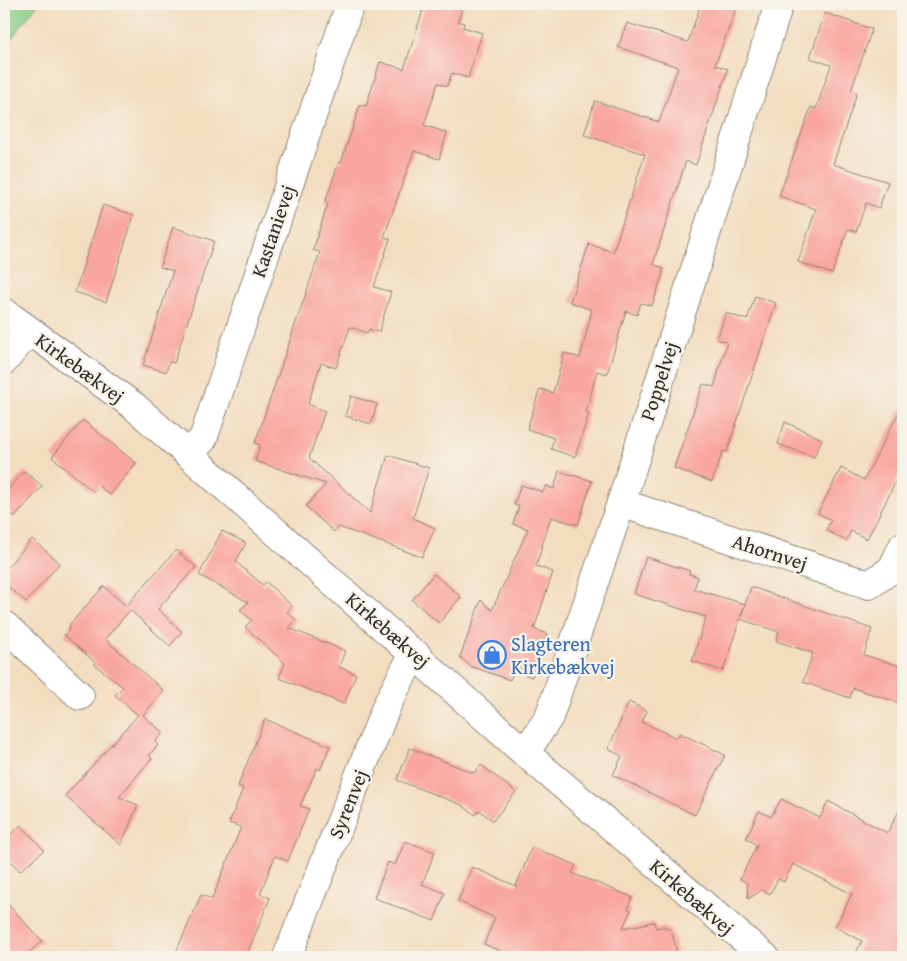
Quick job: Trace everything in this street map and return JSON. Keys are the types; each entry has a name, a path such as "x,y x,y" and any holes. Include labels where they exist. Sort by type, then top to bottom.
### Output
{"street":[{"name":"Kastanievej","path":"189,454 203,439 350,4"},
{"name":"Poppelvej","path":"525,753 549,716 621,503 779,4"},
{"name":"Kirkebækvej","path":"4,312 135,407 417,655 735,948 765,957"},
{"path":"4,361 29,331"},
{"name":"Ahornvej","path":"621,503 869,585 892,569 903,546"},
{"path":"4,625 80,696"},
{"name":"Syrenvej","path":"288,957 387,705 406,668 417,655"}],"green space":[{"path":"4,4 38,4 4,48"}],"building":[{"path":"425,4 464,4 458,21 464,23 463,27 482,33 468,78 452,73 447,86 438,83 424,125 447,133 439,159 414,151 384,237 390,239 374,287 391,292 379,332 369,329 368,333 350,327 336,368 321,363 308,404 325,411 309,458 370,513 388,455 429,468 413,518 435,528 422,557 339,527 334,532 306,506 326,484 255,461 260,445 255,443 320,252 313,250 328,203 325,202 339,162 341,163 360,105 366,106 380,62 404,69"},
{"path":"701,4 738,4 715,65 728,69 696,165 686,161 653,264 663,268 663,273 652,306 641,303 637,315 626,311 607,374 597,371 586,412 589,413 575,457 551,449 554,438 527,429 540,389 553,393 564,353 580,358 592,310 570,302 589,244 613,252 645,154 584,135 595,101 659,122 678,67 618,47 627,23 688,42"},
{"path":"825,13 872,29 851,91 857,93 833,164 888,182 879,208 866,203 856,232 848,229 832,274 798,262 816,209 779,196 811,107 816,109 831,65 810,58"},
{"path":"103,205 134,215 106,302 75,292"},
{"path":"173,227 214,241 174,363 169,362 166,372 143,365 173,271 160,267"},
{"path":"755,296 776,303 727,452 723,451 712,482 674,468 703,384 714,387 727,342 717,339 726,313 747,320"},
{"path":"351,396 377,404 371,424 345,416"},
{"path":"903,404 903,467 867,539 851,531 846,541 826,530 831,520 818,513 841,468 864,480"},
{"path":"83,420 136,463 110,495 99,486 94,492 52,457"},
{"path":"785,422 822,439 814,457 778,444"},
{"path":"24,471 42,486 15,517 4,508 4,494"},
{"path":"559,471 592,481 578,525 551,517 536,566 553,572 534,629 547,634 532,677 514,671 510,680 470,666 460,657 481,600 492,610 528,529 513,524 519,506 514,505 521,485 543,492 546,486 554,489"},
{"path":"222,531 246,543 236,562 263,585 266,582 292,606 287,612 296,620 289,628 345,651 339,667 356,674 344,704 279,678 285,663 245,627 252,620 240,610 248,602 199,575"},
{"path":"32,539 60,563 26,602 4,583 4,571"},
{"path":"176,550 196,567 158,609 182,632 170,646 130,610 105,639 164,691 143,715 163,733 155,742 158,745 149,755 152,758 119,797 138,805 121,845 65,796 138,715 115,695 123,687 94,664 96,663 64,635 71,627 69,625 104,586 126,606"},
{"path":"646,557 690,571 689,574 698,577 694,589 745,604 723,671 692,661 706,617 634,594"},
{"path":"434,574 461,597 439,623 412,600"},
{"path":"751,587 872,629 864,655 903,667 903,691 900,703 853,688 850,698 803,682 813,653 776,641 779,632 740,619"},
{"path":"629,702 647,711 642,722 677,738 680,733 725,755 695,815 613,775 622,756 608,749"},
{"path":"265,719 330,746 320,770 317,768 300,806 309,809 288,861 275,856 260,894 270,898 246,957 174,957 201,895 212,899 241,827 229,823 243,788 238,786"},
{"path":"410,748 474,773 481,765 516,792 493,821 479,810 475,815 462,805 397,780"},
{"path":"781,799 820,818 828,801 887,833 903,804 903,944 896,957 868,957 857,951 862,941 835,927 852,894 793,864 784,882 778,879 770,894 762,890 748,899 747,883 740,879 757,845 746,838 759,811 771,817"},
{"path":"21,825 44,850 20,871 4,854 4,840"},
{"path":"405,841 435,852 422,884 445,893 434,921 374,898 388,862 395,865"},
{"path":"532,847 576,865 572,873 632,897 628,909 631,910 623,928 654,922 656,928 665,926 666,929 671,929 677,952 663,957 514,957 484,944 495,918 458,901 472,867 516,886"},
{"path":"4,900 42,941 24,957 4,957"}],"place":[{"name":"Slagteren Kirkebækvej","path":"492,655"}]}
